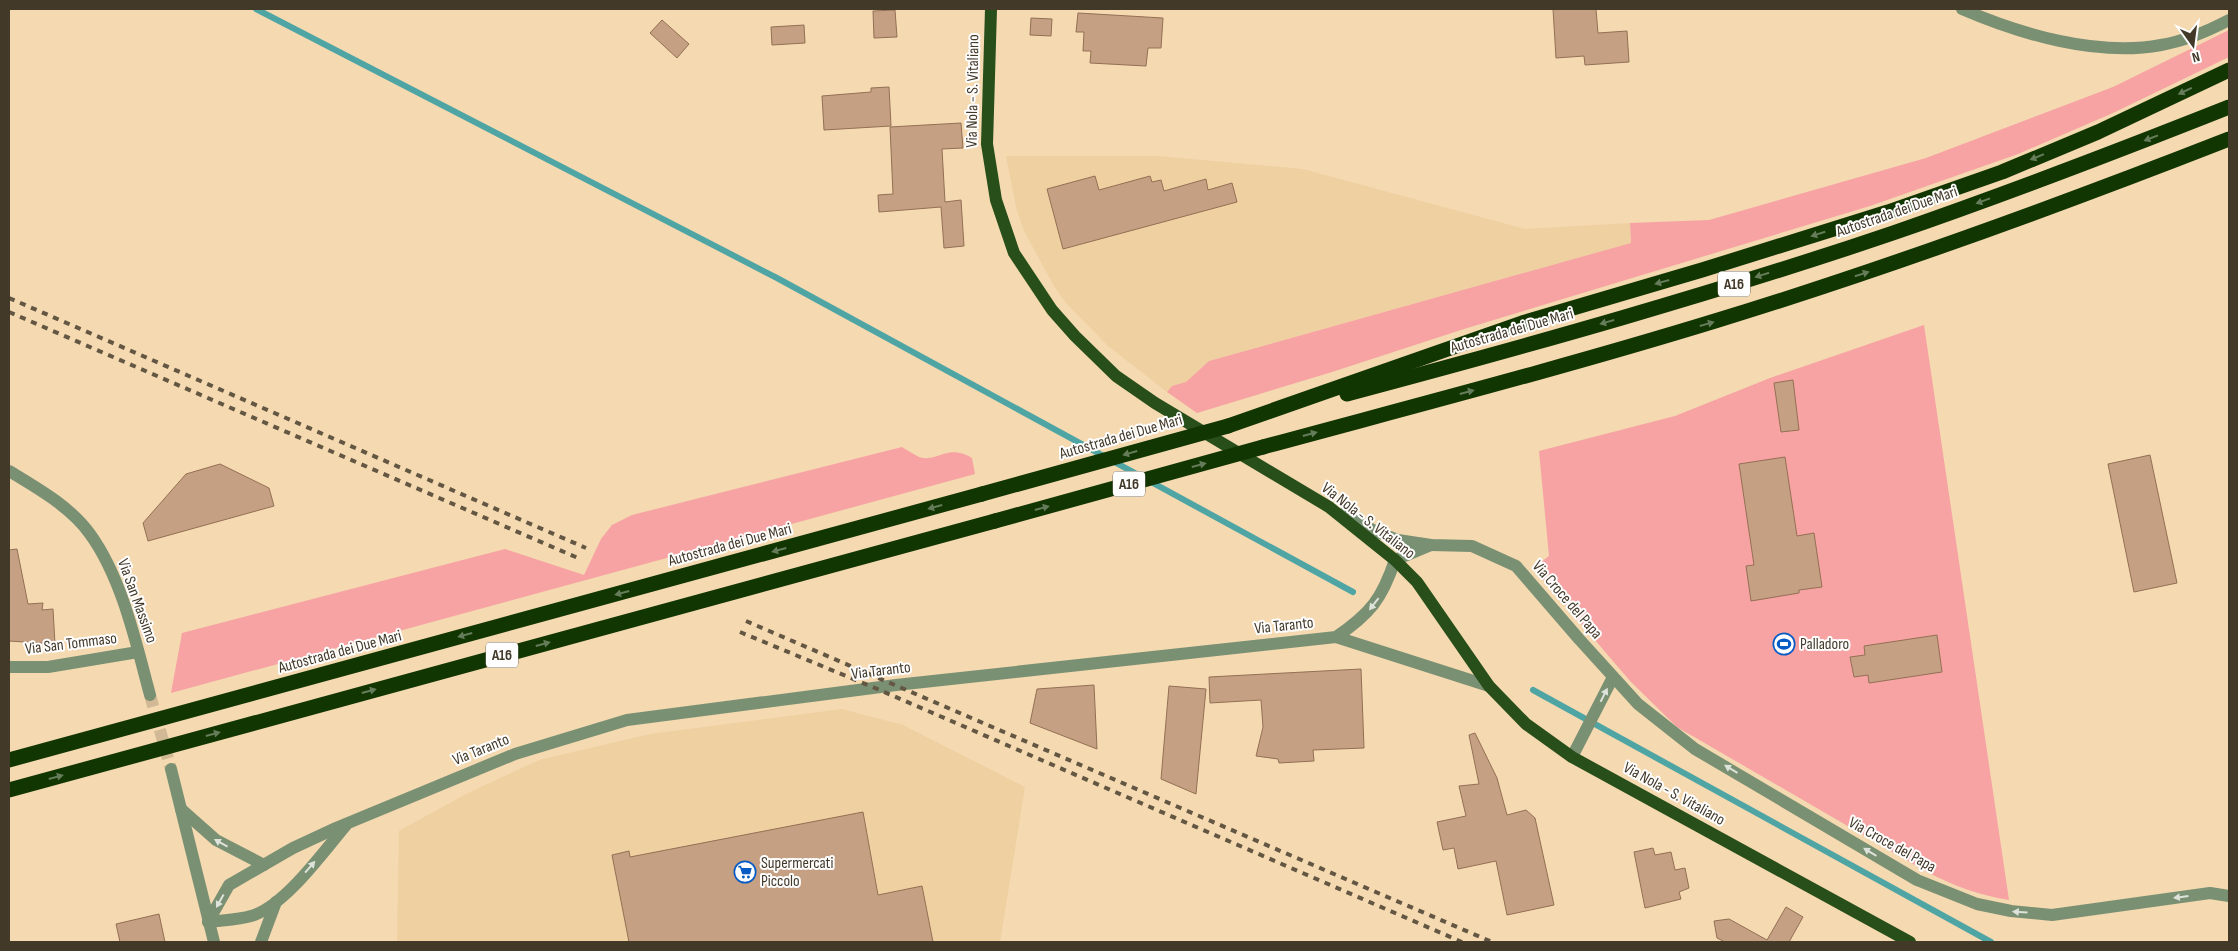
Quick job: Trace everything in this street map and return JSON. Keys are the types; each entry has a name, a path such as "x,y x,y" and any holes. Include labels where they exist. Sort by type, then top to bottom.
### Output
{"highway":[{"path":"1228,426 1522,323 1702,270 1888,212 2002,172 2098,132 2229,70"},
{"name":"Autostrada dei Due Mari","path":"9,760 1519,348 1708,293 1892,233 2076,167 2229,107"},
{"name":"A16","path":"9,790 1525,376 1715,321 1910,258 2087,195 2229,139"}],"main road":[{"name":"Via Nola - S. Vitaliano","path":"991,9 987,144 996,200 1014,253 1019,262 1052,310 1076,336 1116,376 1155,403 1328,506 1395,560 1417,582 1489,686 1526,724 1572,757 1910,942"}],"street":[{"path":"1962,9 2022,31 2078,44 2118,49 2162,45 2203,33 2229,20"},
{"name":"Via San Massimo","path":"9,471 53,498 90,533 113,574 150,695"},
{"name":"Via Croce del Papa","path":"1328,506 1398,540 1431,545 1472,546 1516,566 1638,704 1695,749 1917,880 1977,904 2011,912 2052,915 2210,893 2229,896"},
{"name":"Via Croce del Papa","path":"1395,560 1431,545"},
{"name":"Via Taranto","path":"208,922 229,885 293,848 348,823 515,754 626,720 896,685 1336,637 1357,622 1377,603 1388,582 1395,560"},
{"path":"1336,637 1489,686"},
{"name":"Via San Tommaso","path":"9,667 48,667 138,652"},
{"path":"1572,757 1613,677"},
{"path":"171,769 214,942"},
{"path":"181,809 216,840 264,865"},
{"name":"Via Taranto","path":"208,922 252,916 276,902 296,884 348,823"},
{"name":"Via Taranto","path":"261,942 276,902"}],"shaded area":[{"path":"2229,30 2229,57 2113,113 2018,154 1870,206 1464,329 1197,413 1167,392 1172,386 1186,382 1209,361 1631,243 1630,223 1709,220 1926,158 2113,87"},
{"path":"1006,156 1158,156 1303,169 1525,229 1630,223 1631,243 1209,361 1186,382 1172,386 1167,392 1108,346 1066,303 1054,286 1024,231 1016,207"},
{"name":"Palladoro","path":"1924,325 2009,900 1967,889 1927,872 1677,727 1631,682 1533,568 1549,556 1539,451 1675,416 1770,378"},
{"path":"902,447 919,457 926,458 956,452 963,454 972,458 975,474 171,693 182,633 505,549 584,575 601,539 612,525 632,515"},
{"path":"842,709 903,725 1025,787 1000,942 397,942 399,831 466,794 539,760 650,734"}],"building":[{"path":"1553,9 1596,9 1598,33 1627,31 1629,62 1585,65 1584,56 1556,58"},
{"path":"895,10 897,37 874,38 873,11"},
{"path":"1078,13 1163,18 1161,48 1148,48 1146,66 1090,63 1091,51 1083,51 1084,32 1076,32"},
{"path":"1031,18 1052,19 1051,36 1030,35"},
{"path":"662,20 689,44 677,58 650,33"},
{"path":"804,25 805,43 772,45 771,27"},
{"path":"889,87 891,126 824,130 822,96 871,92 871,88"},
{"path":"961,123 963,148 942,149 945,202 961,200 964,246 944,248 941,207 879,212 878,195 893,194 890,127"},
{"path":"1095,176 1099,190 1150,176 1152,182 1161,180 1164,191 1206,179 1208,190 1232,183 1237,202 1063,249 1047,189"},
{"path":"1793,380 1799,430 1781,432 1774,383"},
{"path":"2150,455 2177,583 2134,592 2108,464"},
{"path":"1785,457 1797,536 1814,533 1822,587 1799,590 1799,593 1751,601 1746,566 1754,565 1739,464"},
{"path":"220,464 269,488 274,506 148,541 143,523 186,474"},
{"path":"17,549 28,604 43,603 42,610 53,609 55,644 9,641 9,550"},
{"path":"1937,635 1942,672 1869,683 1868,675 1854,677 1850,657 1865,655 1864,646"},
{"path":"1361,669 1364,748 1313,750 1314,761 1279,763 1278,759 1256,756 1263,727 1261,700 1210,703 1209,677"},
{"path":"1094,685 1097,749 1030,723 1037,689"},
{"path":"1169,686 1206,689 1196,794 1161,779"},
{"path":"1475,733 1497,778 1507,815 1526,810 1535,818 1554,905 1507,915 1496,861 1458,869 1454,848 1443,850 1437,822 1466,816 1459,786 1479,784 1469,735"},
{"name":"Supermercati Piccolo","path":"863,812 878,895 922,886 933,942 629,942 612,855 629,851 630,857"},
{"path":"1653,848 1655,855 1671,852 1675,870 1685,868 1689,888 1679,892 1681,899 1645,908 1634,852"},
{"path":"1786,907 1803,917 1789,942 1725,942 1717,938 1714,921 1729,919 1767,940"},
{"path":"159,914 165,942 120,942 116,924"}],"waterway":[{"path":"256,9 777,278 1353,592"},
{"path":"1533,690 1991,942"}],"tunnel":[{"path":"150,695 171,769"}],"railway":[{"path":"9,298 586,548"},
{"path":"9,312 578,558"},
{"path":"746,621 1492,942"},
{"path":"740,632 875,688 1462,942"}],"place":[{"name":"Palladoro","path":"1784,644"},
{"name":"Supermercati Piccolo","path":"745,872"}]}
